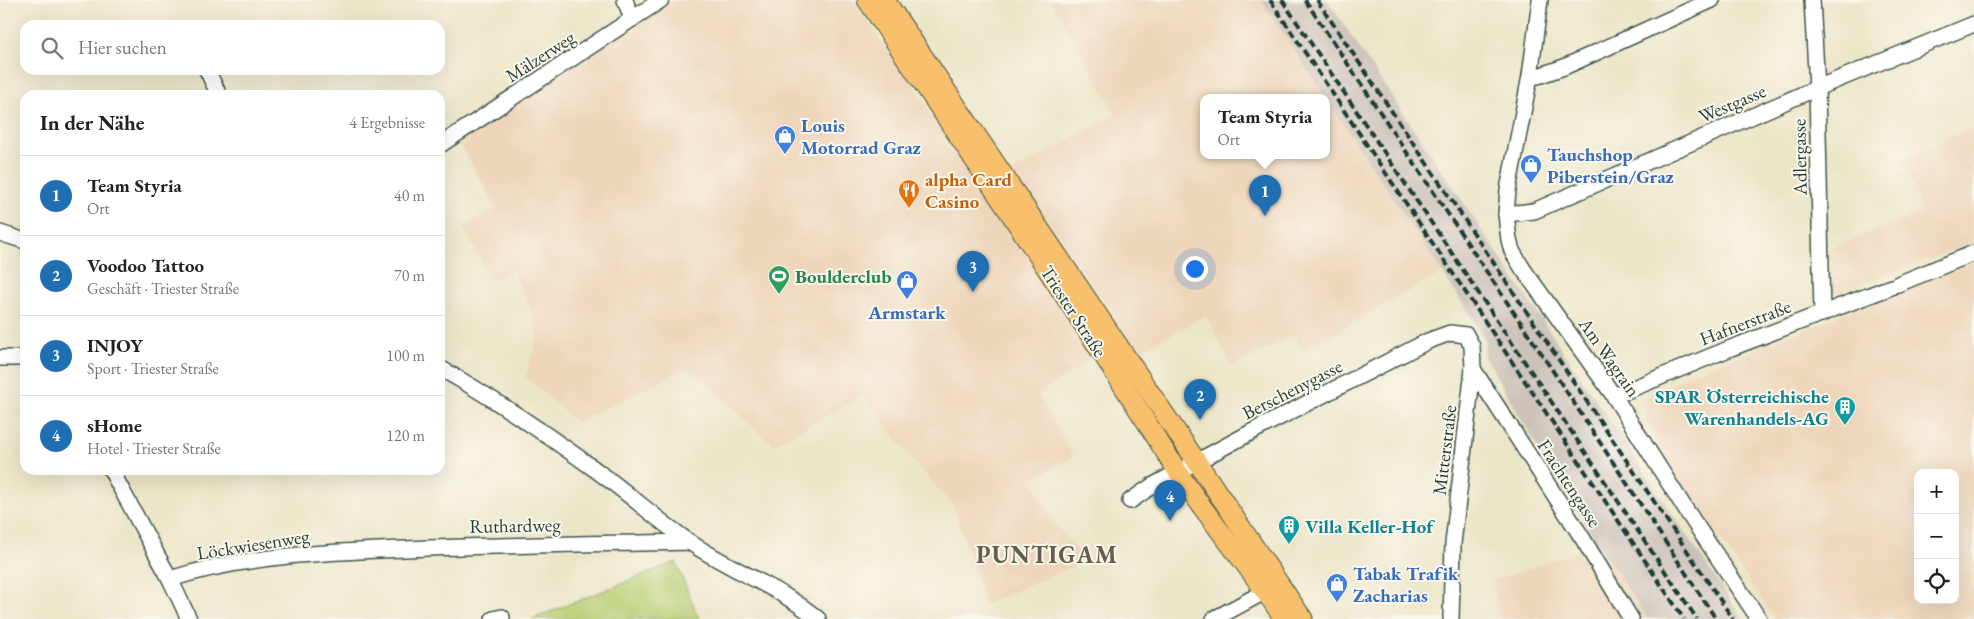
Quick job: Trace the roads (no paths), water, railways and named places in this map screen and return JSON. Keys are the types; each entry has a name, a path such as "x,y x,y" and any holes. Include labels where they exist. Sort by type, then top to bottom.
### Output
{"main road":[{"name":"Triester Straße","path":"867,0 1011,215 1178,472 1266,591 1284,619"},
{"name":"Triester Straße","path":"885,0 1303,619"}],"street":[{"path":"625,0 632,19"},
{"name":"Mälzerweg","path":"445,142 661,0"},
{"path":"1506,214 1508,190 1530,76 1540,0"},
{"path":"1530,76 1538,76 1564,67 1712,0"},
{"name":"Adlergasse","path":"1812,0 1817,88 1822,314"},
{"name":"Westgasse","path":"1506,214 1534,211 1817,88 1974,24"},
{"path":"210,75 217,90"},
{"name":"Am Wagrain","path":"1506,214 1509,240 1517,260 1614,396 1686,510 1759,619"},
{"path":"0,233 20,239"},
{"name":"Hafnerstraße","path":"1614,396 1731,348 1894,286 1974,252"},
{"name":"Berschenygasse","path":"1130,501 1152,486 1197,461 1428,341 1450,333"},
{"name":"Mitterstraße","path":"1450,333 1466,334 1472,346 1474,369 1453,544 1451,619"},
{"path":"0,358 20,358"},
{"name":"Frachtengasse","path":"1474,369 1583,539 1631,619"},
{"path":"445,371 480,390 588,464 690,542 719,560 791,598 818,619"},
{"path":"114,475 170,579 189,619"},
{"name":"Ruthardweg","path":"342,552 511,545 690,542"},
{"name":"Löckwiesenweg","path":"170,579 236,564 342,552"},
{"path":"1214,619 1266,591"}],"railway":[{"path":"1270,0 1684,619"},
{"path":"1282,0 1697,619"},
{"path":"1305,0 1716,619"},
{"path":"1317,0 1733,619"}],"place":[{"name":"Louis Motorrad Graz","path":"785,155"},
{"name":"Tauchshop Piberstein/Graz","path":"1531,184"},
{"name":"alpha Card Casino","path":"909,209"},
{"name":"Team Styria","path":"1265,216"},
{"name":"INJOY","path":"973,292"},
{"name":"Boulderclub","path":"779,295"},
{"name":"Armstark","path":"907,300"},
{"name":"Voodoo Tattoo","path":"1200,420"},
{"name":"SPAR Österreichische Warenhandels-AG","path":"1845,426"},
{"name":"sHome","path":"1170,521"},
{"name":"Villa Keller-Hof","path":"1289,545"},
{"name":"Tabak Trafik Zacharias","path":"1337,603"}],"district":[{"name":"PUNTIGAM","path":"1047,555"}]}
